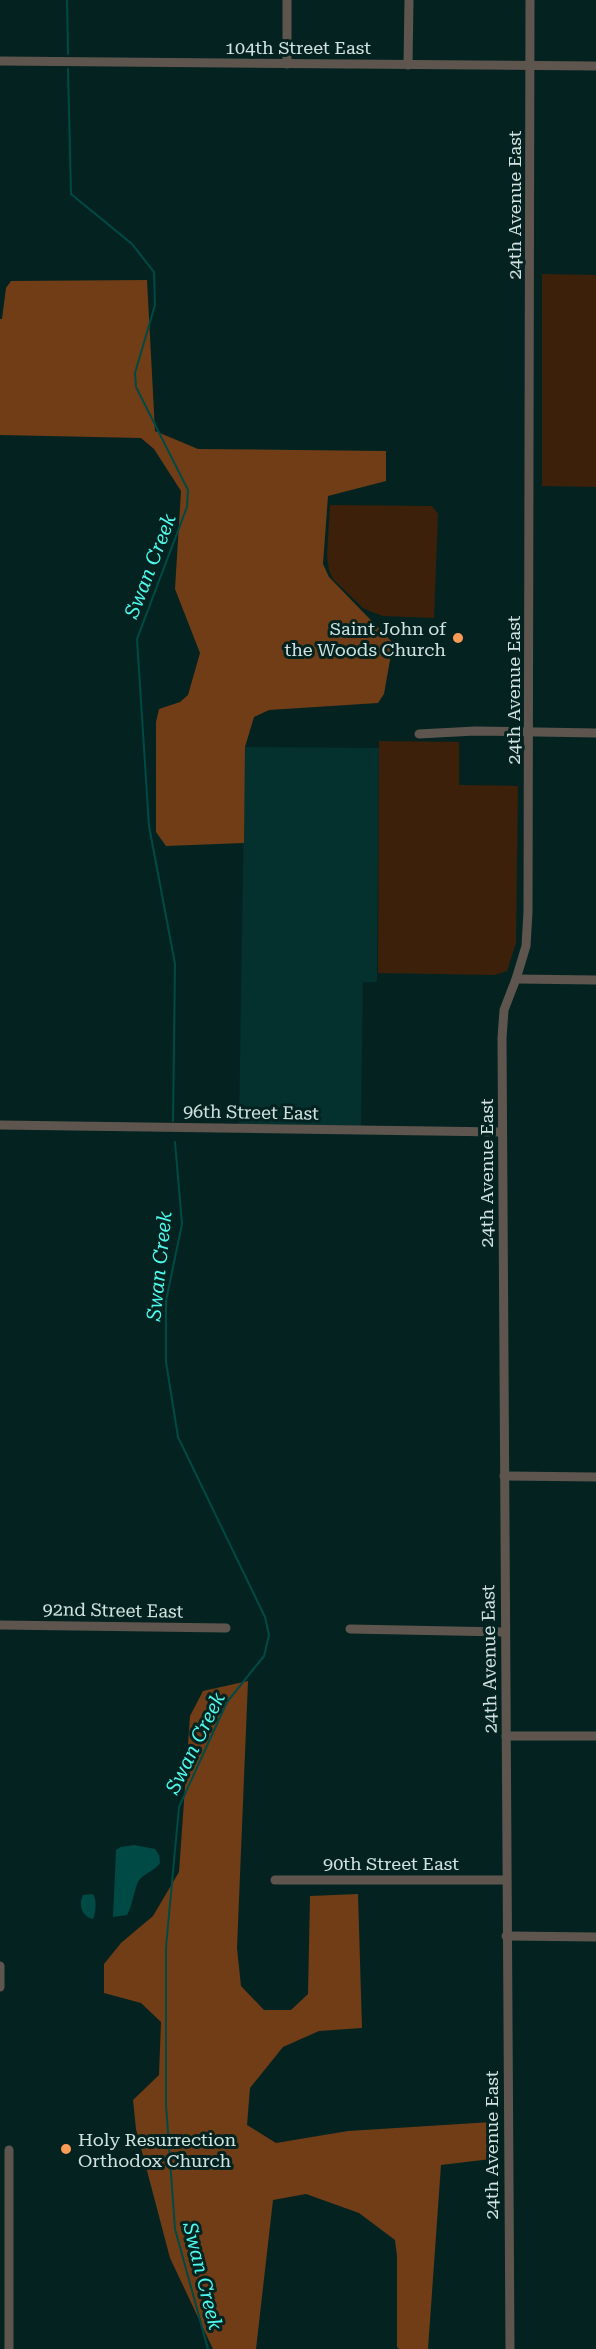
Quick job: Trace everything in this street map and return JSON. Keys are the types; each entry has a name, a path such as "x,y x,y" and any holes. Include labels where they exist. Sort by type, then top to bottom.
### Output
{"street":[{"path":"287,0 287,64"},
{"path":"408,65 409,0"},
{"name":"24th Avenue East","path":"510,2349 501,1132 504,1010 516,980 527,935 530,733 530,0"},
{"name":"104th Street East","path":"0,61 596,66"},
{"path":"418,734 596,733"},
{"path":"516,980 596,980"},
{"name":"96th Street East","path":"0,1125 501,1132"},
{"path":"504,1476 596,1477"},
{"name":"92nd Street East","path":"0,1625 226,1628"},
{"path":"350,1629 504,1632"},
{"path":"506,1736 596,1736"},
{"name":"90th Street East","path":"275,1880 506,1880"},
{"path":"506,1936 596,1937"},
{"path":"0,1966 0,1987"},
{"path":"9,2150 9,2349"}],"shaded area":[{"path":"542,274 596,275 596,487 542,486"},
{"path":"147,280 155,431 198,449 386,451 386,481 328,496 323,564 329,577 393,643 384,694 378,703 269,710 254,717 245,747 244,843 166,846 156,832 156,722 159,709 180,702 188,695 200,653 175,589 181,491 154,449 141,438 0,435 0,319 2,319 6,288 11,281"},
{"path":"330,505 432,506 438,514 434,618 383,616 372,612 363,608 333,579 327,556"},
{"path":"379,741 459,742 459,785 518,786 516,943 507,971 495,975 378,973"},
{"path":"245,747 379,748 377,982 363,982 361,1126 239,1124"},
{"path":"248,1681 237,1948 241,1986 264,2010 291,2010 308,1994 310,1896 358,1894 362,2028 319,2031 283,2047 250,2088 247,2125 276,2143 348,2131 492,2122 491,2159 441,2165 428,2349 399,2349 397,2347 395,2240 359,2213 306,2194 273,2200 256,2349 213,2349 170,2258 136,2129 133,2100 159,2075 161,2022 141,2003 104,1993 104,1964 121,1943 153,1916 179,1872 190,1716 203,1691"},
{"path":"134,1845 155,1849 160,1863 138,1882 127,1915 113,1917 116,1850"},
{"path":"93,1894 96,1906 93,1919 86,1916 81,1903 83,1895"}],"waterway":[{"name":"Swan Creek","path":"67,0 68,54"},
{"name":"Swan Creek","path":"68,69 71,194 132,244 154,272 155,305 135,373 136,387 188,490 187,507 137,639 149,826 175,964 173,1121"},
{"name":"Swan Creek","path":"175,1142 182,1224 166,1301 166,1362 178,1437 265,1617 269,1635 264,1656 227,1702 179,1807 166,1947 166,2105 175,2229 208,2349"}],"place":[{"name":"Saint John of the Woods Church","path":"458,638"},
{"name":"Holy Resurrection Orthodox Church","path":"66,2149"}]}
